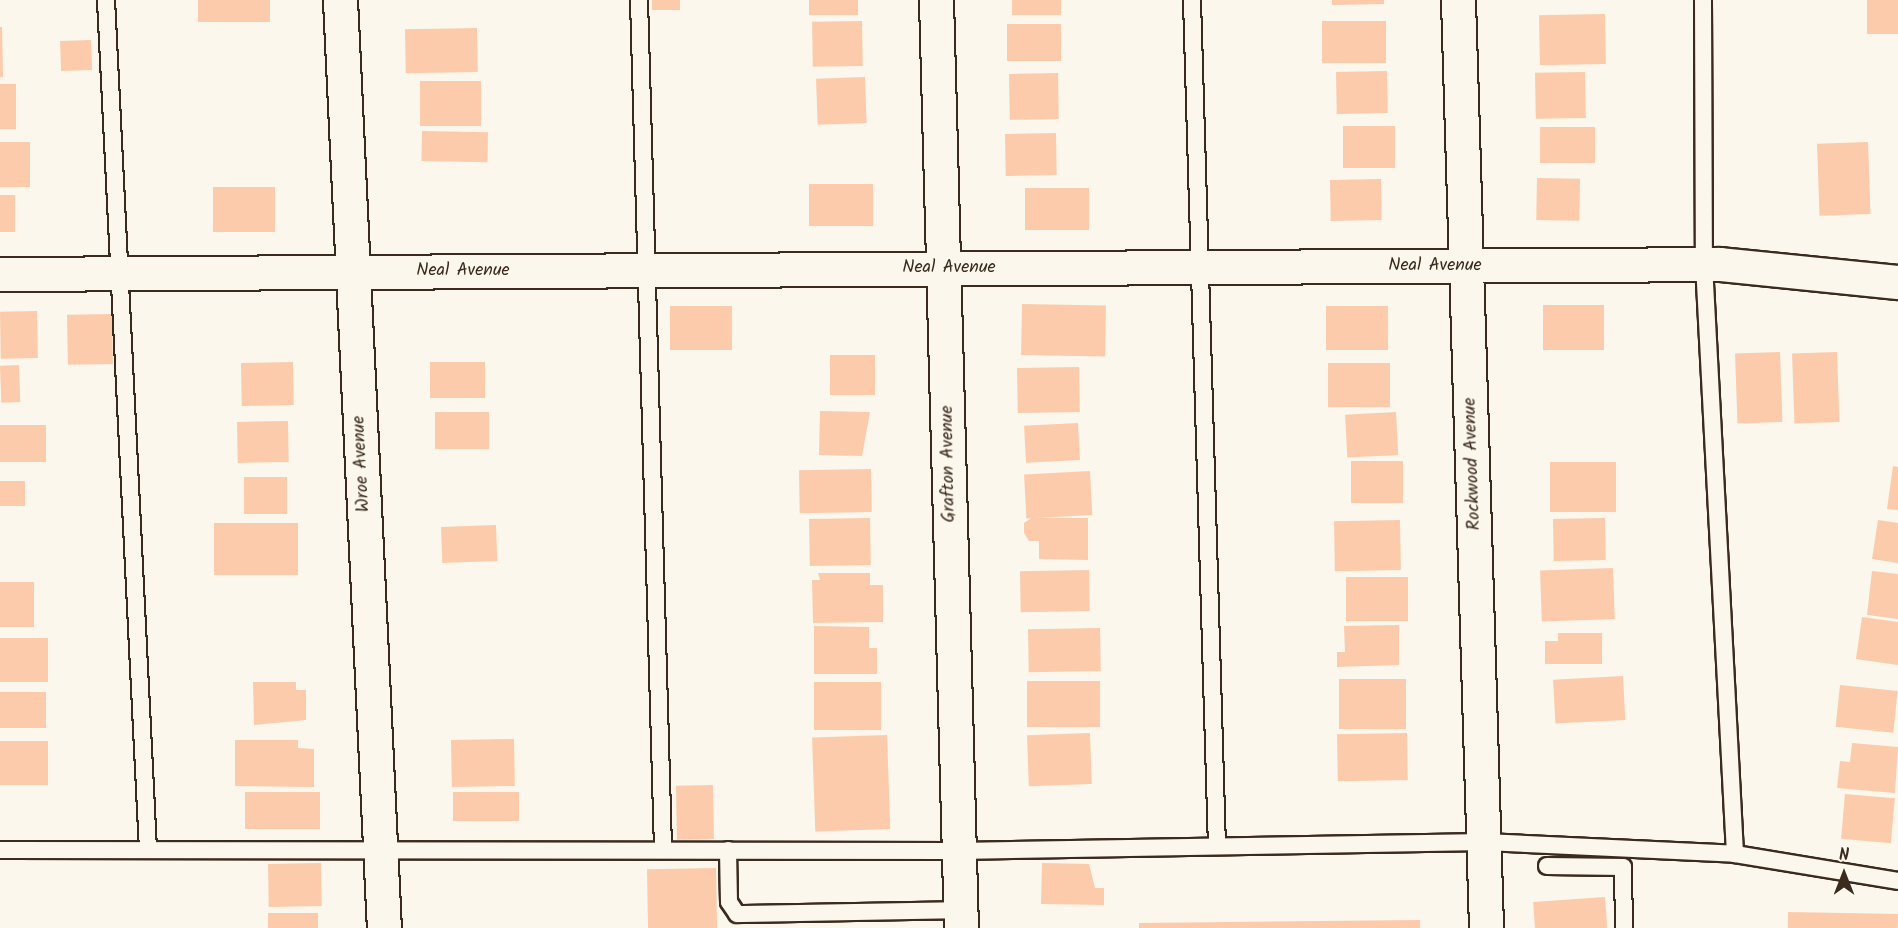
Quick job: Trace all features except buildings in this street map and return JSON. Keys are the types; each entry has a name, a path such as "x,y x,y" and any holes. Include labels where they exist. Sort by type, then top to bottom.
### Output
{"street":[{"name":"Wroe Avenue","path":"340,0 384,928"},
{"name":"Grafton Avenue","path":"936,0 960,919"},
{"name":"Rockwood Avenue","path":"1458,0 1486,928"},
{"name":"Neal Avenue","path":"0,274 1704,264 1898,282"}],"lane":[{"path":"106,0 148,850"},
{"path":"639,0 663,850"},
{"path":"1192,0 1217,846"},
{"path":"1703,0 1704,264 1735,854"},
{"path":"0,850 958,850 1485,842 1735,854 1898,881"},
{"path":"728,850 729,902 737,914 960,919"},
{"path":"1547,866 1623,867 1624,928"}]}
